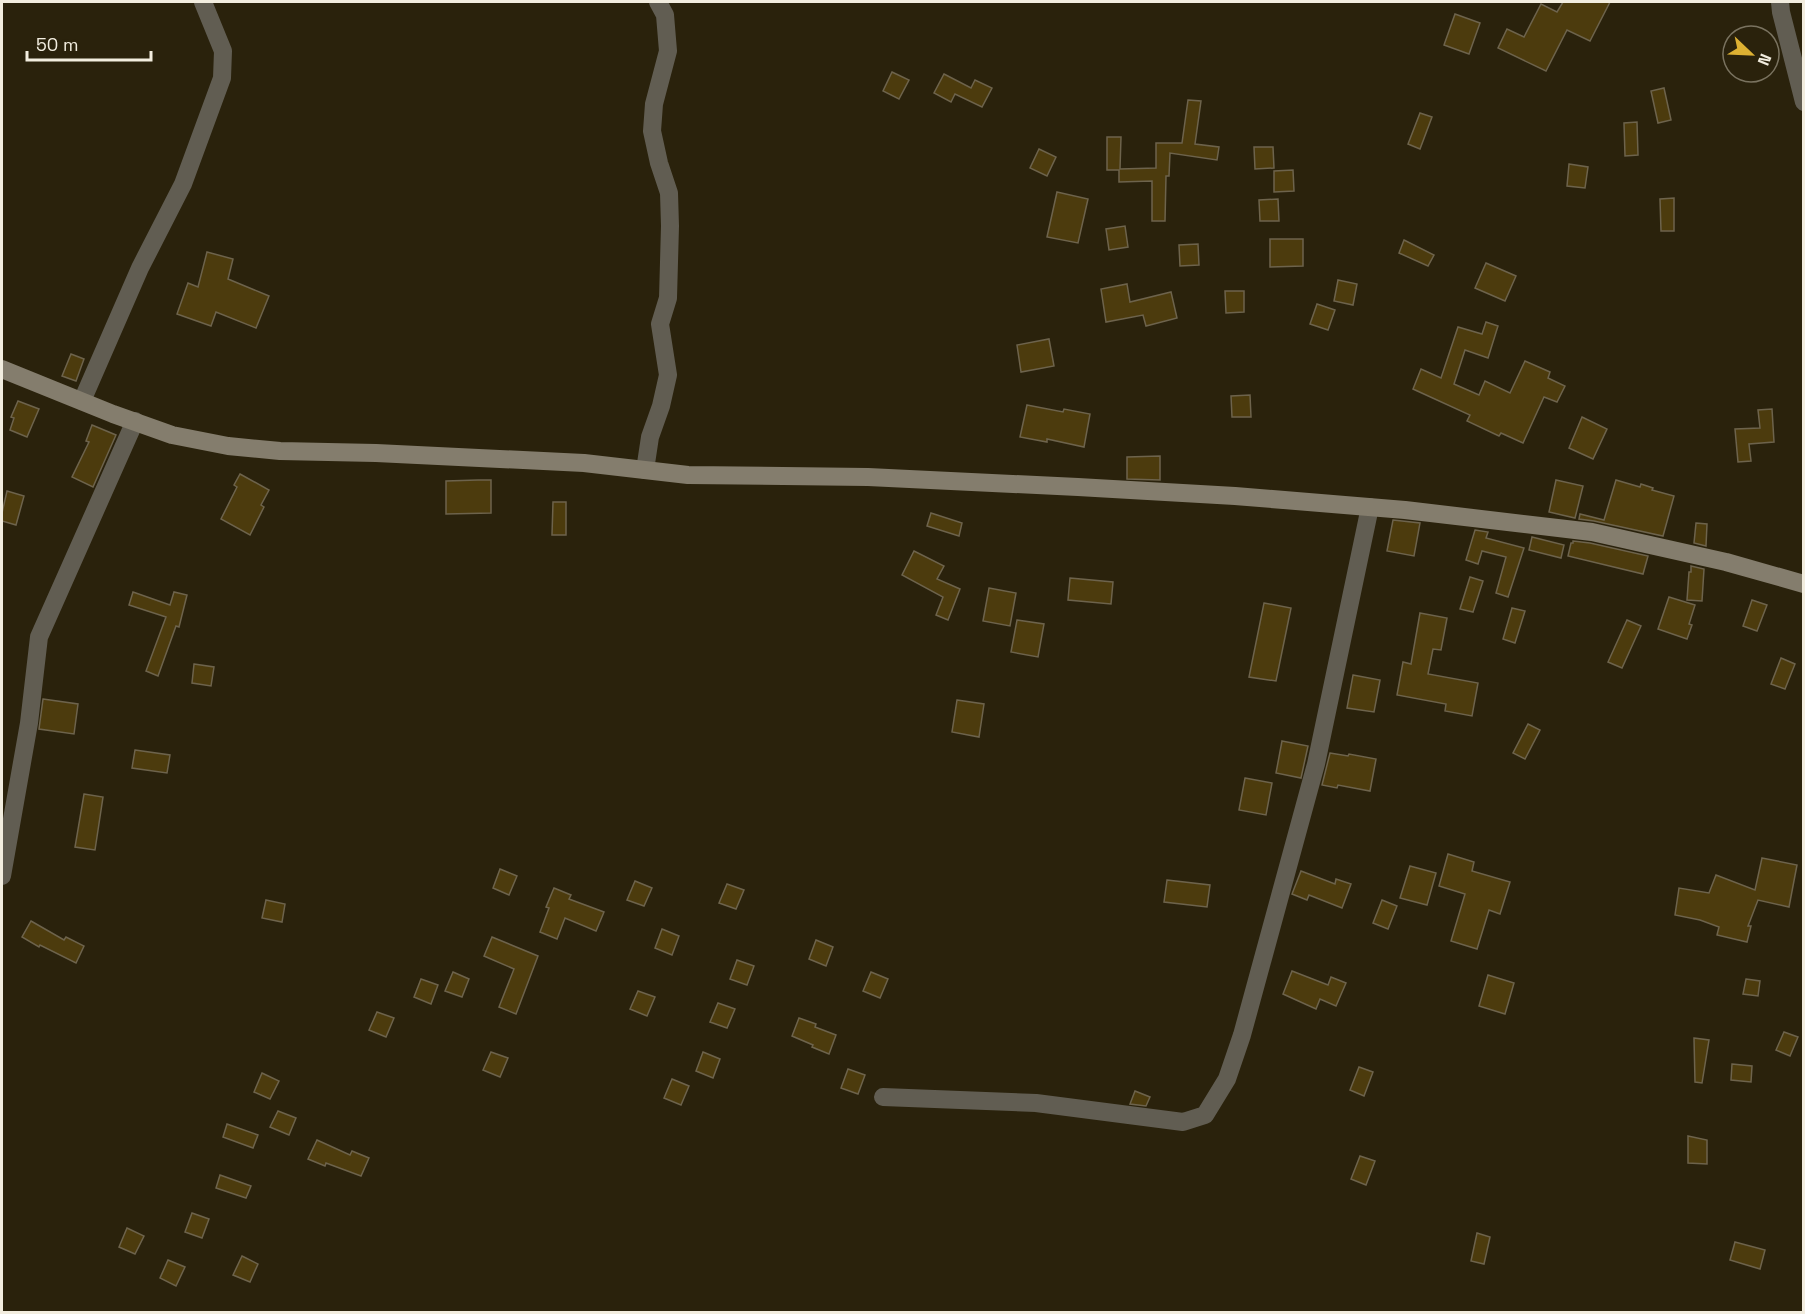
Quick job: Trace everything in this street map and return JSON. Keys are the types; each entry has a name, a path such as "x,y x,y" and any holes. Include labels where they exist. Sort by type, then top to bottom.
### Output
{"street":[{"path":"82,401 140,268 183,184 222,78 223,51 202,2"},
{"path":"645,470 650,437 661,406 668,375 660,324 668,298 669,193 659,164 652,130 654,104 668,51 665,15 658,2"},
{"path":"1780,2 1803,102"},
{"path":"2,369 172,435 228,446 584,463 688,475 868,477 1234,496 1370,507 1592,532 1726,562 1803,584"},
{"path":"2,876 28,723 39,637 135,421"},
{"path":"883,1097 1036,1103 1183,1122 1204,1115 1227,1079 1242,1035 1310,786 1370,507"}],"building":[{"path":"1563,2 1610,2 1590,41 1567,30 1546,71 1498,48 1507,29 1524,37 1541,4 1557,12"},
{"path":"1455,14 1480,23 1469,54 1444,45"},
{"path":"892,72 909,80 899,99 883,91"},
{"path":"944,74 971,88 975,80 992,88 982,107 955,94 951,102 934,93"},
{"path":"1664,88 1671,120 1658,123 1651,91"},
{"path":"1188,100 1201,101 1195,144 1219,147 1217,160 1170,153 1169,176 1166,176 1165,221 1152,221 1152,181 1119,182 1119,170 1107,170 1107,137 1121,137 1120,169 1156,168 1156,143 1182,143"},
{"path":"1420,113 1432,117 1420,149 1408,144"},
{"path":"1637,122 1638,155 1625,156 1624,123"},
{"path":"1254,147 1273,147 1274,168 1255,169"},
{"path":"1039,149 1056,157 1047,176 1030,168"},
{"path":"1569,164 1588,167 1585,188 1567,186"},
{"path":"1293,170 1294,191 1274,192 1274,171"},
{"path":"1057,192 1088,199 1078,243 1047,237"},
{"path":"1674,198 1674,231 1661,231 1660,199"},
{"path":"1278,199 1279,221 1260,221 1259,200"},
{"path":"1125,226 1128,247 1109,250 1106,229"},
{"path":"1270,239 1303,239 1303,266 1270,267"},
{"path":"1404,240 1434,255 1428,266 1399,253"},
{"path":"1198,244 1199,265 1180,266 1179,245"},
{"path":"207,252 233,259 228,279 269,296 256,328 216,312 211,326 177,314 188,283 198,287"},
{"path":"1486,263 1516,276 1505,301 1475,288"},
{"path":"1338,280 1357,284 1353,305 1334,301"},
{"path":"1127,284 1130,302 1171,292 1177,318 1146,326 1143,315 1106,322 1101,289"},
{"path":"1225,291 1244,291 1244,312 1226,313"},
{"path":"1317,304 1335,310 1328,330 1310,324"},
{"path":"1486,322 1498,326 1488,358 1465,350 1454,384 1479,395 1485,381 1510,393 1525,361 1550,372 1548,378 1565,386 1557,402 1544,397 1523,443 1501,433 1499,436 1467,421 1470,415 1413,389 1421,369 1441,378 1458,327 1482,334"},
{"path":"1049,339 1054,366 1021,372 1017,345"},
{"path":"71,354 84,359 76,381 62,376"},
{"path":"1250,395 1251,417 1232,417 1231,396"},
{"path":"18,401 39,409 27,437 10,430 14,418 11,417"},
{"path":"1027,405 1063,412 1064,409 1090,414 1084,447 1047,439 1047,442 1020,437"},
{"path":"1772,409 1774,442 1749,444 1751,461 1738,462 1735,429 1760,428 1758,410"},
{"path":"1582,417 1607,429 1593,459 1569,448"},
{"path":"92,425 116,435 93,487 72,477 89,442 86,441"},
{"path":"1160,456 1160,480 1127,479 1127,457"},
{"path":"240,474 269,490 261,505 264,507 250,535 221,519 237,487 234,485"},
{"path":"491,480 491,513 446,514 446,481"},
{"path":"1556,480 1583,486 1575,518 1549,512"},
{"path":"1616,480 1640,487 1641,484 1653,488 1652,490 1674,496 1663,536 1579,519 1580,514 1604,520"},
{"path":"7,491 24,496 16,525 2,521"},
{"path":"553,502 566,502 566,535 552,535"},
{"path":"931,513 962,523 959,536 927,526"},
{"path":"1393,520 1420,523 1414,556 1387,551"},
{"path":"1696,523 1707,524 1706,546 1694,543"},
{"path":"1475,530 1488,532 1486,538 1524,548 1508,597 1496,593 1506,557 1482,551 1478,564 1466,560"},
{"path":"1532,537 1564,545 1561,558 1529,550"},
{"path":"1573,541 1648,556 1643,574 1568,556"},
{"path":"914,551 944,566 937,579 960,589 948,620 936,615 943,597 902,575"},
{"path":"1691,566 1704,569 1702,601 1687,600"},
{"path":"1470,577 1483,581 1473,612 1460,609"},
{"path":"1070,578 1113,582 1111,604 1068,600"},
{"path":"989,588 1016,593 1010,626 983,621"},
{"path":"133,592 170,605 174,592 187,595 179,627 176,626 158,676 146,671 166,617 129,605"},
{"path":"1669,597 1695,605 1687,639 1658,629"},
{"path":"1752,600 1767,605 1757,631 1743,626"},
{"path":"1264,603 1291,608 1276,681 1249,677"},
{"path":"1512,608 1525,611 1515,643 1503,639"},
{"path":"1420,613 1447,618 1441,650 1433,649 1428,674 1478,683 1472,716 1445,711 1446,704 1397,695 1403,662 1411,664"},
{"path":"1017,620 1044,624 1038,657 1011,652"},
{"path":"1627,620 1641,626 1622,668 1608,662"},
{"path":"1781,658 1795,664 1785,689 1771,684"},
{"path":"194,664 214,667 211,686 192,683"},
{"path":"1353,675 1380,680 1374,712 1347,708"},
{"path":"43,699 78,704 74,734 39,729"},
{"path":"957,700 984,704 979,737 952,732"},
{"path":"1528,724 1540,730 1525,759 1513,753"},
{"path":"1282,741 1308,746 1301,778 1276,773"},
{"path":"135,750 170,755 167,773 132,768"},
{"path":"1330,753 1376,759 1370,791 1338,785 1337,788 1322,785"},
{"path":"1245,778 1272,783 1266,815 1239,810"},
{"path":"84,794 103,797 95,850 75,847"},
{"path":"1448,854 1474,862 1472,871 1510,882 1500,914 1489,910 1477,949 1451,941 1465,894 1439,886"},
{"path":"1762,858 1797,865 1789,907 1758,900 1748,926 1751,926 1747,942 1717,935 1719,927 1675,915 1679,888 1709,893 1716,875 1755,890"},
{"path":"1410,866 1436,873 1427,905 1400,898"},
{"path":"500,869 517,876 509,895 493,888"},
{"path":"1301,871 1335,884 1336,879 1351,884 1342,908 1309,895 1307,900 1292,894"},
{"path":"1167,880 1210,885 1207,907 1164,902"},
{"path":"635,881 652,888 644,906 627,900"},
{"path":"727,884 744,890 736,909 719,903"},
{"path":"554,888 571,895 569,899 604,912 596,931 565,918 557,939 540,932 549,908 546,907"},
{"path":"266,900 285,904 282,922 262,918"},
{"path":"1382,900 1397,906 1388,929 1373,923"},
{"path":"31,921 64,940 66,937 84,946 76,963 22,937"},
{"path":"662,929 679,936 672,955 655,948"},
{"path":"492,937 538,956 516,1014 499,1007 514,969 484,956"},
{"path":"816,940 833,947 826,966 809,959"},
{"path":"737,960 754,966 747,985 730,979"},
{"path":"1292,971 1328,985 1331,977 1346,983 1336,1006 1320,999 1316,1009 1283,994"},
{"path":"453,972 469,979 462,997 445,991"},
{"path":"871,972 888,979 880,998 863,991"},
{"path":"1488,975 1514,983 1505,1014 1479,1006"},
{"path":"421,979 438,985 431,1004 414,997"},
{"path":"1746,979 1760,981 1758,996 1743,994"},
{"path":"638,991 655,997 647,1016 630,1009"},
{"path":"718,1003 735,1009 727,1028 710,1022"},
{"path":"377,1012 394,1018 386,1037 369,1030"},
{"path":"799,1018 836,1035 829,1054 792,1036"},
{"path":"1784,1032 1798,1037 1790,1056 1776,1050"},
{"path":"1694,1038 1709,1040 1702,1083 1695,1082"},
{"path":"491,1052 508,1058 500,1077 483,1070"},
{"path":"703,1052 720,1059 713,1078 696,1071"},
{"path":"1732,1064 1752,1066 1751,1082 1731,1080"},
{"path":"1359,1067 1373,1072 1364,1096 1350,1090"},
{"path":"848,1069 865,1075 858,1094 841,1088"},
{"path":"262,1073 279,1081 270,1099 254,1092"},
{"path":"672,1079 689,1086 681,1105 664,1098"},
{"path":"1135,1091 1150,1097 1146,1106 1130,1104"},
{"path":"278,1111 296,1118 289,1135 270,1127"},
{"path":"227,1124 258,1135 253,1148 223,1137"},
{"path":"1688,1136 1707,1140 1707,1164 1688,1163"},
{"path":"317,1140 350,1155 352,1151 369,1158 361,1176 308,1159"},
{"path":"1360,1156 1375,1161 1366,1185 1351,1179"},
{"path":"220,1175 251,1186 246,1198 216,1188"},
{"path":"192,1213 209,1219 202,1238 185,1232"},
{"path":"127,1228 144,1236 135,1254 119,1247"},
{"path":"1477,1233 1490,1237 1484,1264 1471,1261"},
{"path":"1735,1242 1765,1250 1760,1269 1730,1260"},
{"path":"242,1256 258,1264 250,1282 233,1275"},
{"path":"168,1260 185,1267 176,1286 160,1278"}]}
